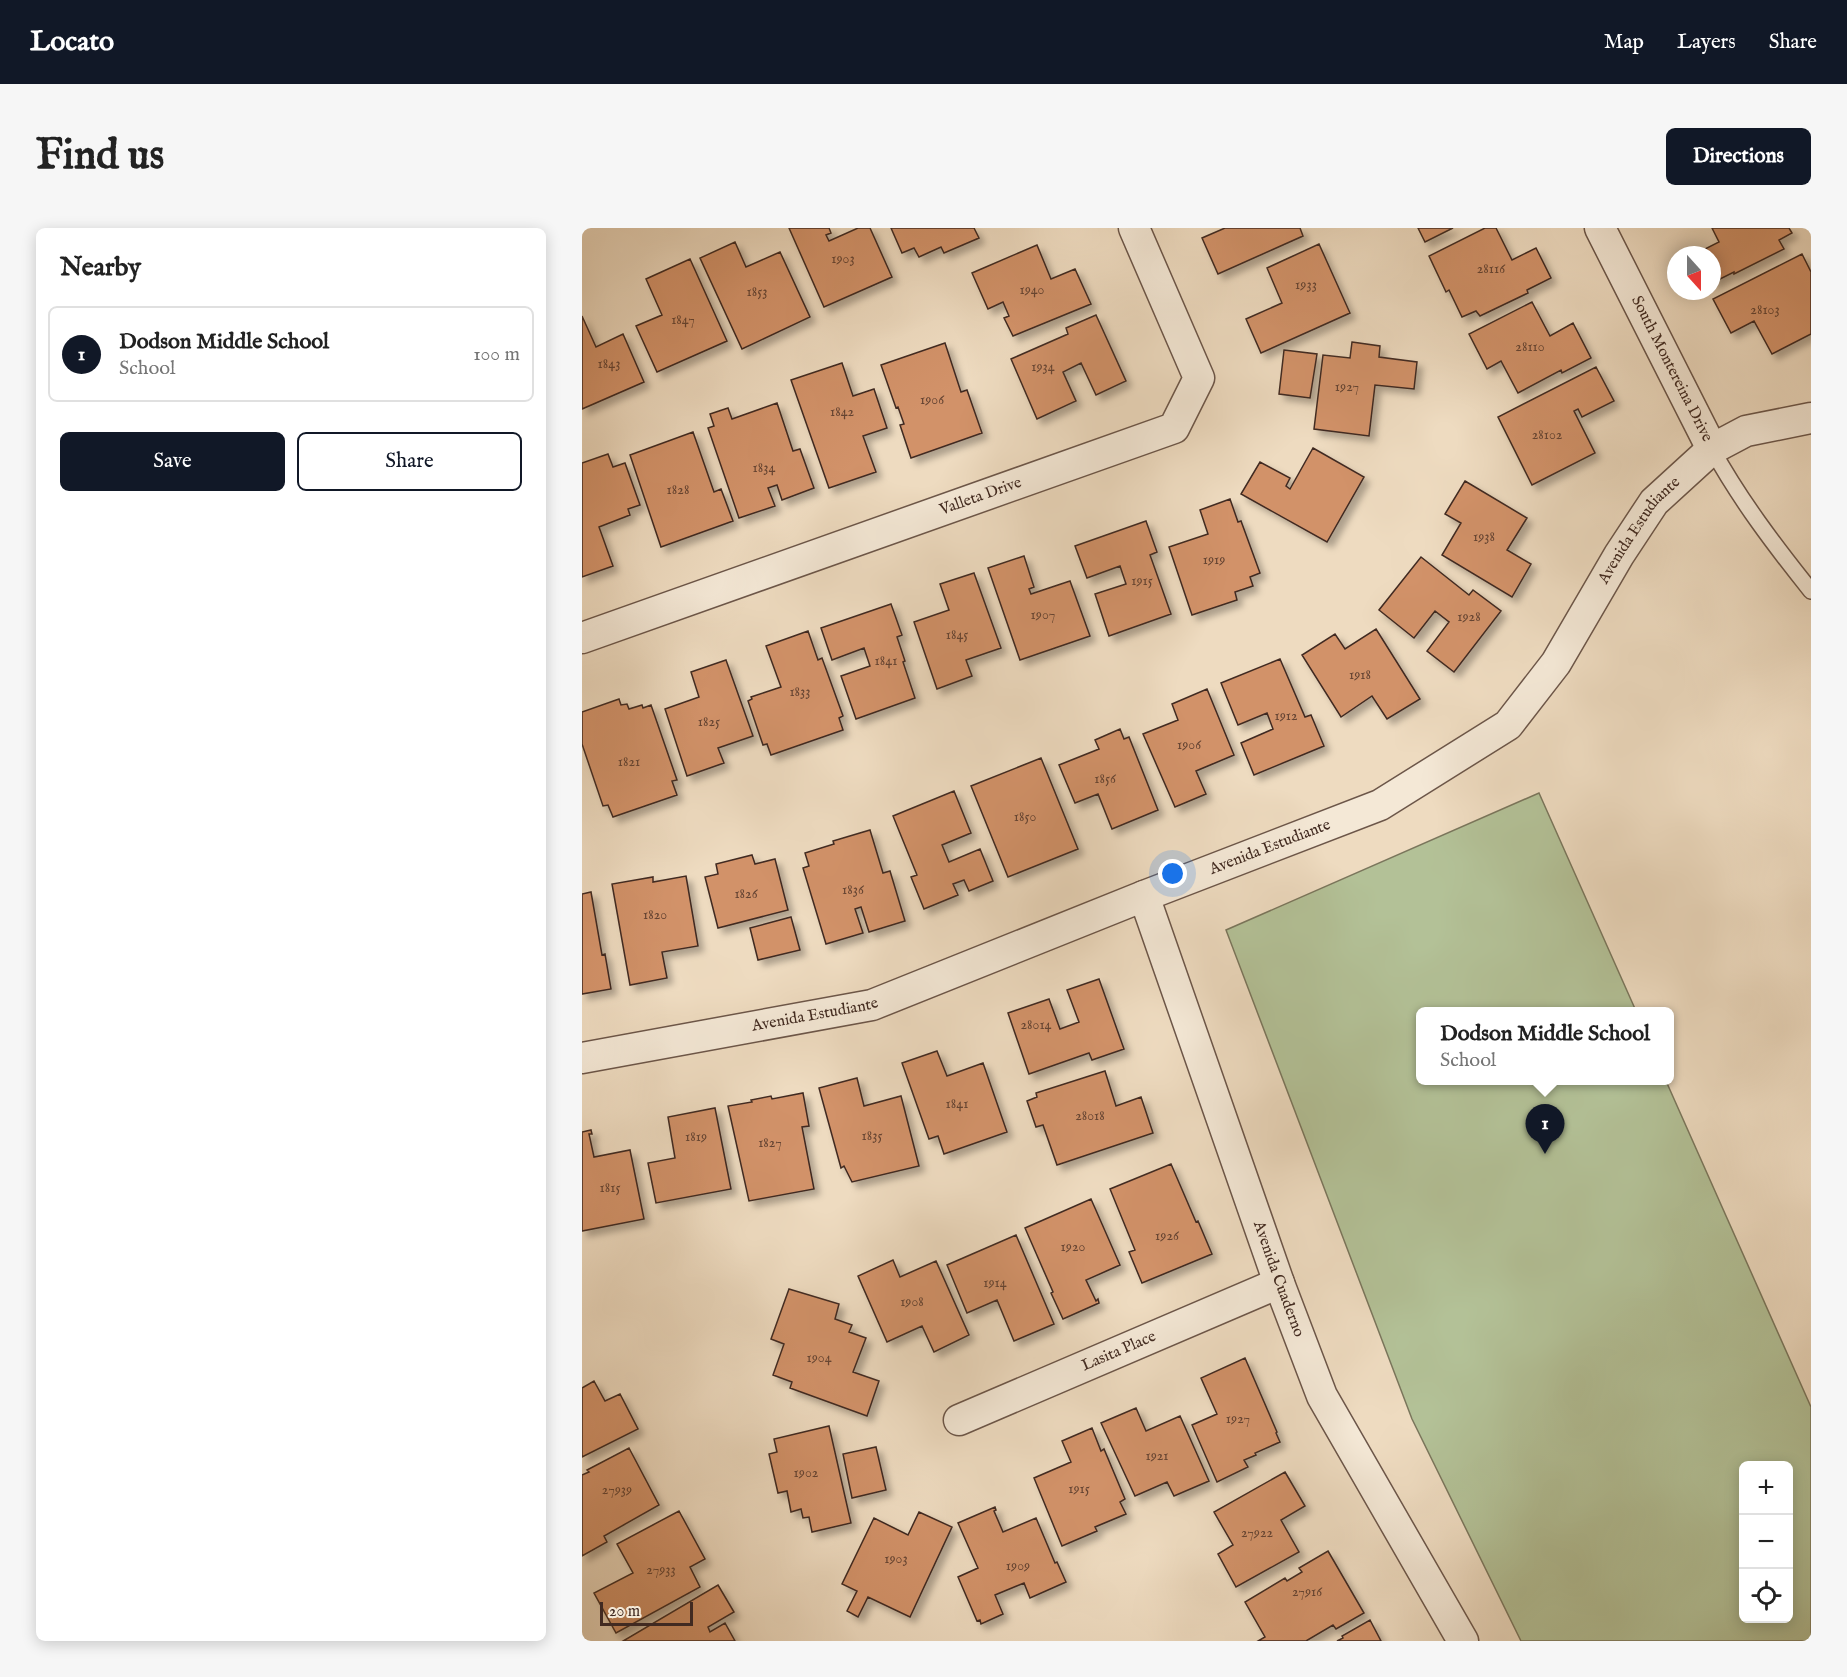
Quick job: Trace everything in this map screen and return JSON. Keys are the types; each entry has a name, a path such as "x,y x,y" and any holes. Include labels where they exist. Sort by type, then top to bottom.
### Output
{"street":[{"name":"Valleta Drive","path":"582,638 1174,428 1199,378 1134,228"},
{"name":"South Montereina Drive","path":"1600,228 1712,449 1746,431 1811,418"},
{"name":"Avenida Estudiante","path":"582,1058 872,1005 1380,805 1508,725 1556,663 1618,555 1654,502 1712,449"},
{"name":"Avenida Cuaderno","path":"1144,896 1279,1283 1322,1396 1463,1641"},
{"name":"Lasita Place","path":"959,1420 1279,1283"}],"lane":[{"path":"1712,449 1732,485 1780,554 1811,591"}],"green space":[{"path":"1539,793 1634,1007 1416,1007 1416,1085 1668,1085 1811,1407 1811,1641 1521,1641 1412,1419 1226,930"}],"building":[{"path":"789,228 829,228 831,233 826,235 829,241 858,228 870,228 892,277 824,307"},
{"path":"891,228 974,228 979,238 944,253 941,247 919,257 914,248 902,253"},
{"path":"1225,228 1300,228 1303,236 1218,274 1202,238"},
{"path":"1418,228 1453,228 1425,242"},
{"path":"1485,228 1496,228 1512,260 1536,248 1551,278 1527,290 1528,293 1480,316 1476,311 1462,317 1449,290 1446,292 1429,256"},
{"path":"1712,228 1789,228 1792,233 1779,240 1784,249 1721,278 1721,246 1711,246 1719,242"},
{"path":"735,242 746,267 780,252 810,317 742,349 700,258"},
{"path":"1319,244 1350,313 1261,353 1246,319 1282,303 1267,268"},
{"path":"1037,245 1051,279 1075,269 1091,304 1013,336 1004,318 1009,316 1003,302 988,309 972,273"},
{"path":"1802,254 1811,272 1811,334 1772,354 1754,321 1731,333 1714,300 1721,300 1721,295"},
{"path":"690,259 727,341 657,372 636,326 662,315 646,279"},
{"path":"1532,302 1550,336 1573,323 1591,358 1562,373 1561,370 1518,393 1501,361 1487,369 1469,334"},
{"path":"1096,315 1126,381 1096,395 1081,363 1063,372 1076,401 1037,419 1011,359 1068,334 1066,328"},
{"path":"582,316 596,347 623,334 644,382 582,409"},
{"path":"1352,342 1380,346 1379,357 1417,362 1414,389 1375,385 1369,436 1314,429 1323,355 1350,358"},
{"path":"945,343 961,392 967,390 982,433 911,458 900,425 904,424 881,365"},
{"path":"1284,350 1317,354 1310,398 1279,394"},
{"path":"842,363 853,396 874,389 887,428 863,436 876,472 829,488 791,380"},
{"path":"1596,367 1614,401 1582,417 1578,409 1574,411 1595,453 1532,485 1498,417"},
{"path":"777,403 793,451 800,449 814,488 782,500 777,485 768,488 775,506 739,518 708,428 714,426 710,414 728,408 732,419"},
{"path":"693,432 714,492 721,489 733,521 661,547 630,455"},
{"path":"1313,448 1364,477 1327,542 1241,494 1260,462 1290,478 1286,486 1290,489"},
{"path":"608,454 613,467 625,463 640,505 628,509 630,515 599,527 613,566 582,577 582,463"},
{"path":"1465,481 1527,518 1507,550 1531,564 1512,597 1442,555 1461,523 1445,514"},
{"path":"1230,499 1238,522 1241,521 1260,573 1250,577 1253,586 1235,592 1237,600 1192,615 1169,547 1208,534 1200,510"},
{"path":"1146,521 1157,552 1150,555 1171,614 1109,636 1095,594 1126,584 1120,566 1087,578 1075,546"},
{"path":"1024,556 1034,587 1029,589 1031,594 1070,581 1090,636 1020,660 988,568"},
{"path":"1421,557 1469,595 1473,590 1501,611 1454,672 1427,651 1449,622 1435,611 1414,638 1379,610"},
{"path":"974,573 1001,648 966,660 972,676 937,689 914,622 949,610 940,584"},
{"path":"891,604 902,635 897,637 915,698 856,719 841,676 870,666 864,648 832,660 821,628"},
{"path":"1376,629 1420,699 1387,719 1372,696 1341,717 1302,655 1335,634 1345,649"},
{"path":"808,631 818,660 822,658 843,716 839,718 843,730 771,755 767,744 763,745 748,701 752,699 751,697 781,687 766,646"},
{"path":"1280,659 1305,717 1311,715 1324,746 1254,775 1241,743 1273,729 1267,713 1238,725 1221,683"},
{"path":"726,660 753,736 718,748 724,763 687,776 665,709 699,697 691,672"},
{"path":"1207,689 1234,755 1196,771 1206,794 1175,807 1143,734 1178,720 1172,704"},
{"path":"619,699 621,705 627,704 629,709 651,705 677,780 672,781 677,795 613,817 608,805 603,806 582,744 582,712"},
{"path":"1120,729 1124,739 1129,737 1158,810 1112,829 1098,794 1075,803 1059,765 1099,749 1095,740"},
{"path":"1041,758 1078,849 1008,877 971,786"},
{"path":"954,791 971,833 942,845 949,862 980,849 993,881 969,891 964,880 953,884 958,895 924,909 911,877 917,875 893,816"},
{"path":"870,830 883,873 890,871 905,921 869,932 861,907 855,909 863,933 826,944 803,868 809,866 805,853 834,844 833,841"},
{"path":"752,855 755,864 775,859 788,910 718,928 705,877 718,874 716,864"},
{"path":"686,876 698,946 662,952 667,978 630,985 612,884 653,877 653,882"},
{"path":"591,892 602,955 605,954 611,989 582,994 582,894"},
{"path":"791,917 800,950 758,960 750,928"},
{"path":"1099,979 1124,1049 1092,1060 1089,1053 1029,1074 1008,1013 1049,999 1060,1029 1079,1022 1067,990"},
{"path":"937,1051 947,1076 983,1063 1007,1132 944,1154 938,1136 929,1139 902,1063"},
{"path":"1105,1071 1116,1106 1141,1097 1153,1133 1057,1165 1043,1125 1036,1127 1027,1101 1037,1097 1036,1093"},
{"path":"857,1078 864,1106 901,1096 919,1166 852,1182 844,1166 841,1168 819,1088"},
{"path":"803,1093 809,1126 802,1127 814,1189 749,1201 728,1106 771,1096 772,1099"},
{"path":"715,1108 731,1189 656,1203 648,1163 675,1158 668,1117"},
{"path":"591,1130 592,1134 589,1134 594,1157 630,1150 644,1219 582,1231 582,1132"},
{"path":"1171,1164 1212,1254 1142,1283 1129,1252 1135,1250 1110,1189"},
{"path":"1091,1199 1120,1265 1086,1280 1099,1303 1063,1319 1025,1228"},
{"path":"1016,1235 1054,1324 1014,1341 997,1300 967,1313 947,1265"},
{"path":"893,1260 900,1277 936,1261 969,1335 934,1352 922,1326 887,1342 858,1276"},
{"path":"789,1289 839,1304 835,1319 852,1325 849,1332 866,1338 853,1372 879,1381 867,1416 790,1388 792,1382 773,1375 784,1344 771,1339"},
{"path":"1245,1358 1280,1442 1255,1453 1256,1455 1244,1460 1248,1467 1217,1482 1192,1425 1217,1414 1201,1378"},
{"path":"594,1381 605,1401 620,1394 638,1429 582,1457 582,1388"},
{"path":"1136,1408 1146,1431 1180,1416 1209,1481 1174,1496 1167,1482 1135,1496 1101,1423"},
{"path":"829,1426 851,1523 812,1532 809,1517 803,1518 801,1509 791,1512 787,1491 778,1493 769,1454 777,1452 774,1439"},
{"path":"1092,1428 1101,1451 1104,1449 1125,1499 1120,1502 1126,1514 1095,1527 1097,1531 1062,1546 1034,1478 1071,1462 1062,1441"},
{"path":"876,1447 886,1490 852,1498 843,1454"},
{"path":"629,1448 659,1505 604,1536 607,1542 582,1556 582,1475 589,1472 587,1470"},
{"path":"1285,1472 1305,1506 1281,1520 1299,1552 1236,1587 1218,1554 1233,1545 1214,1512"},
{"path":"995,1507 994,1511 1003,1532 1036,1518 1055,1563 1057,1562 1066,1582 1030,1598 1024,1583 995,1595 1003,1614 981,1624 980,1620 977,1621 958,1577 978,1568 958,1523"},
{"path":"679,1511 705,1559 690,1567 700,1587 616,1633 594,1593 633,1573 617,1544"},
{"path":"919,1512 952,1527 910,1617 868,1597 858,1617 847,1611 857,1591 842,1584 874,1518 908,1535"},
{"path":"1328,1551 1364,1613 1336,1629 1333,1625 1306,1641 1258,1641 1265,1637 1245,1602 1285,1578 1287,1581 1302,1572 1299,1568"},
{"path":"718,1585 734,1612 708,1627 710,1632 725,1623 735,1641 623,1641"},
{"path":"1370,1620 1381,1641 1337,1641 1343,1638 1342,1636"}],"place":[{"name":"Dodson Middle School","path":"1545,1154"}]}
